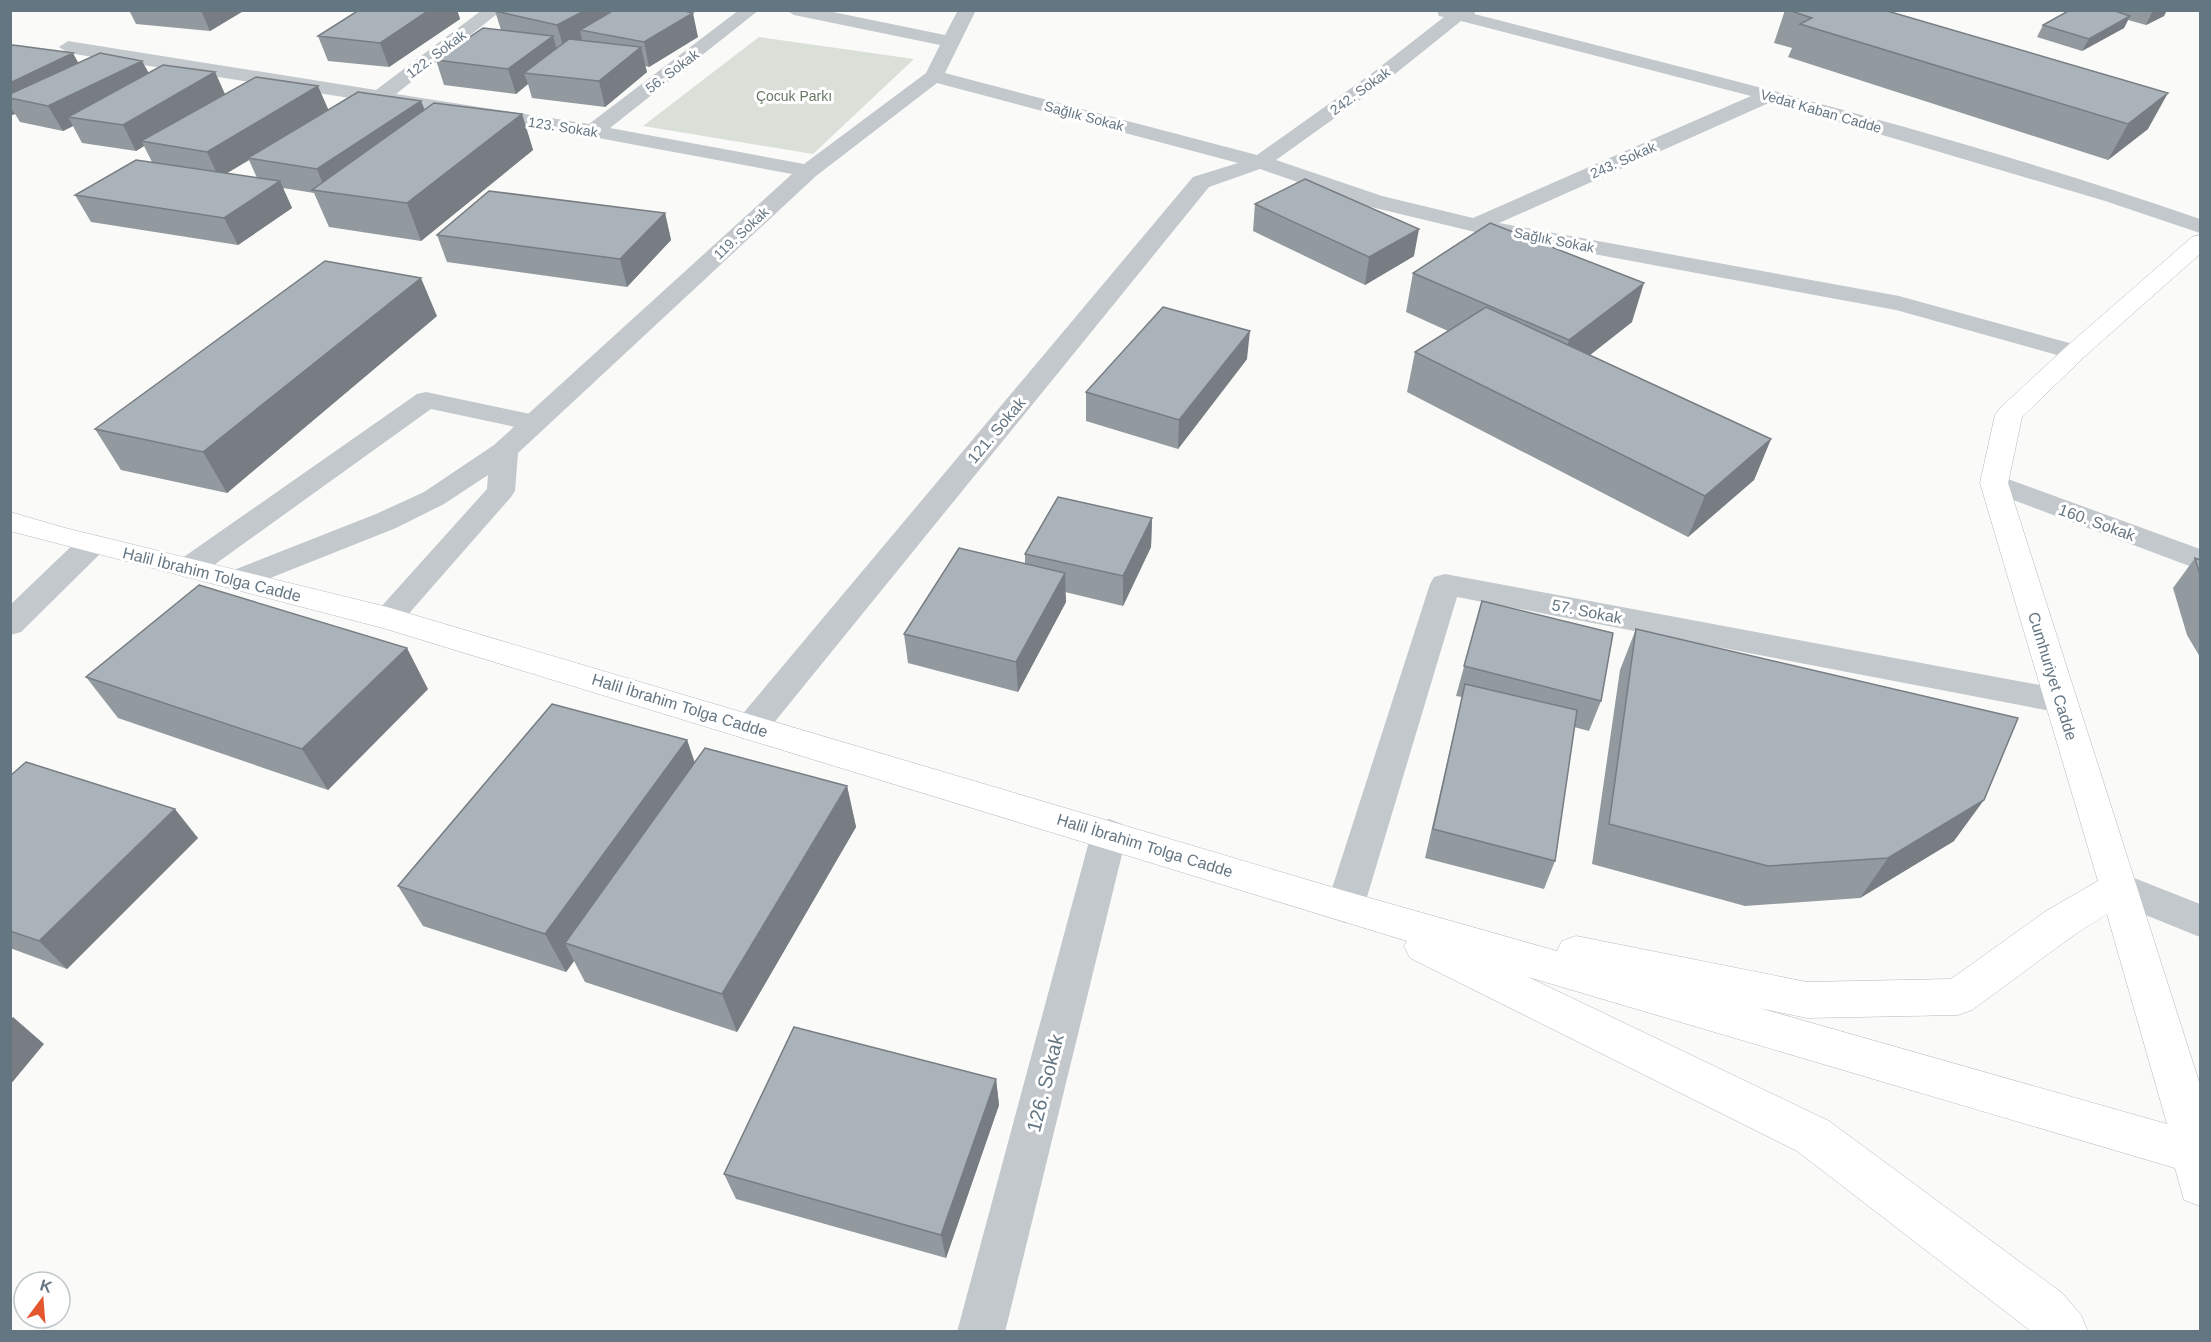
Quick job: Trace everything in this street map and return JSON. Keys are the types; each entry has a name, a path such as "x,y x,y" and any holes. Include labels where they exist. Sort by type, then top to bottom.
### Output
{"street":[{"name":"122. Sokak","path":"378,98 494,10"},
{"name":"56. Sokak","path":"592,131 751,10"},
{"path":"794,10 952,42"},
{"name":"119. Sokak","path":"237,580 386,521 434,498 504,450 808,171 934,76 967,10"},
{"name":"Vedat Kaban Cadde","path":"1438,10 1463,13 1770,95 2113,196 2200,226"},
{"name":"242. Sokak","path":"1260,162 1378,78 1463,13"},
{"name":"123. Sokak","path":"68,47 592,131 808,171"},
{"name":"Sağlık Sokak","path":"934,76 1260,162 1375,201 1475,225 1899,303 2075,352"},
{"name":"243. Sokak","path":"1475,225 1770,95"},
{"name":"121. Sokak","path":"752,726 1201,182 1260,162"},
{"name":"Cumhuriyet Cadde","path":"2195,1140 1994,483 2009,415 2075,352 2200,242"},
{"path":"189,568 426,400 534,423"},
{"path":"387,618 501,491 504,450"},
{"name":"160. Sokak","path":"1994,483 2200,560"},
{"name":"Halil İbrahim Tolga Cadde","path":"10,521 92,544 387,618 752,726 1345,907"},
{"path":"10,624 92,544"},
{"name":"57. Sokak","path":"1345,907 1445,584 2061,701"},
{"name":"126. Sokak","path":"981,1332 1109,834"},
{"path":"1345,907 1807,1000 1958,997 2060,923 2119,888 2200,921"},
{"path":"1345,907 2195,1140"},
{"path":"1345,907 1813,1136 2045,1310 2064,1332"}],"green space":[{"name":"Çocuk Parkı","path":"759,37 914,59 813,154 643,126"}],"building":[{"path":"359,10 429,10 380,43 318,36"},
{"path":"496,10 586,10 557,25"},
{"path":"614,10 680,10 693,13 644,42 580,30"},
{"path":"1788,10 1884,10 2168,93 2128,124 1800,24 1812,18"},
{"path":"2070,10 2112,10 2130,16 2089,39 2043,25"},
{"path":"483,28 553,36 508,69 436,60"},
{"path":"569,39 641,47 599,81 524,73"},
{"path":"10,46 73,53 10,83"},
{"path":"100,53 142,61 48,106 10,98 10,94"},
{"path":"163,65 215,72 123,125 68,117"},
{"path":"256,77 318,86 207,152 141,141"},
{"path":"358,92 421,101 317,169 248,158"},
{"path":"434,103 522,114 407,203 312,190"},
{"path":"136,160 280,181 224,218 75,195"},
{"path":"1305,179 1419,229 1369,257 1255,204"},
{"path":"489,191 665,213 620,259 437,235"},
{"path":"1490,223 1644,283 1569,340 1413,273"},
{"path":"325,261 421,278 203,452 95,429"},
{"path":"1163,307 1250,331 1179,420 1086,392"},
{"path":"1486,307 1771,439 1705,496 1415,352"},
{"path":"1058,497 1152,518 1123,576 1025,554"},
{"path":"959,548 1065,573 1016,662 904,634"},
{"path":"2195,558 2200,560 2200,574"},
{"path":"199,585 407,648 302,749 86,677"},
{"path":"1482,601 1613,633 1601,701 1464,666"},
{"path":"1636,629 2018,718 1984,800 1888,858 1768,866 1609,824"},
{"path":"1465,684 1577,710 1555,861 1433,829"},
{"path":"552,704 687,740 545,934 398,886"},
{"path":"705,748 847,786 722,994 565,943"},
{"path":"26,762 175,809 39,941 10,931 10,776"},
{"path":"794,1027 996,1079 941,1235 724,1174"}]}
